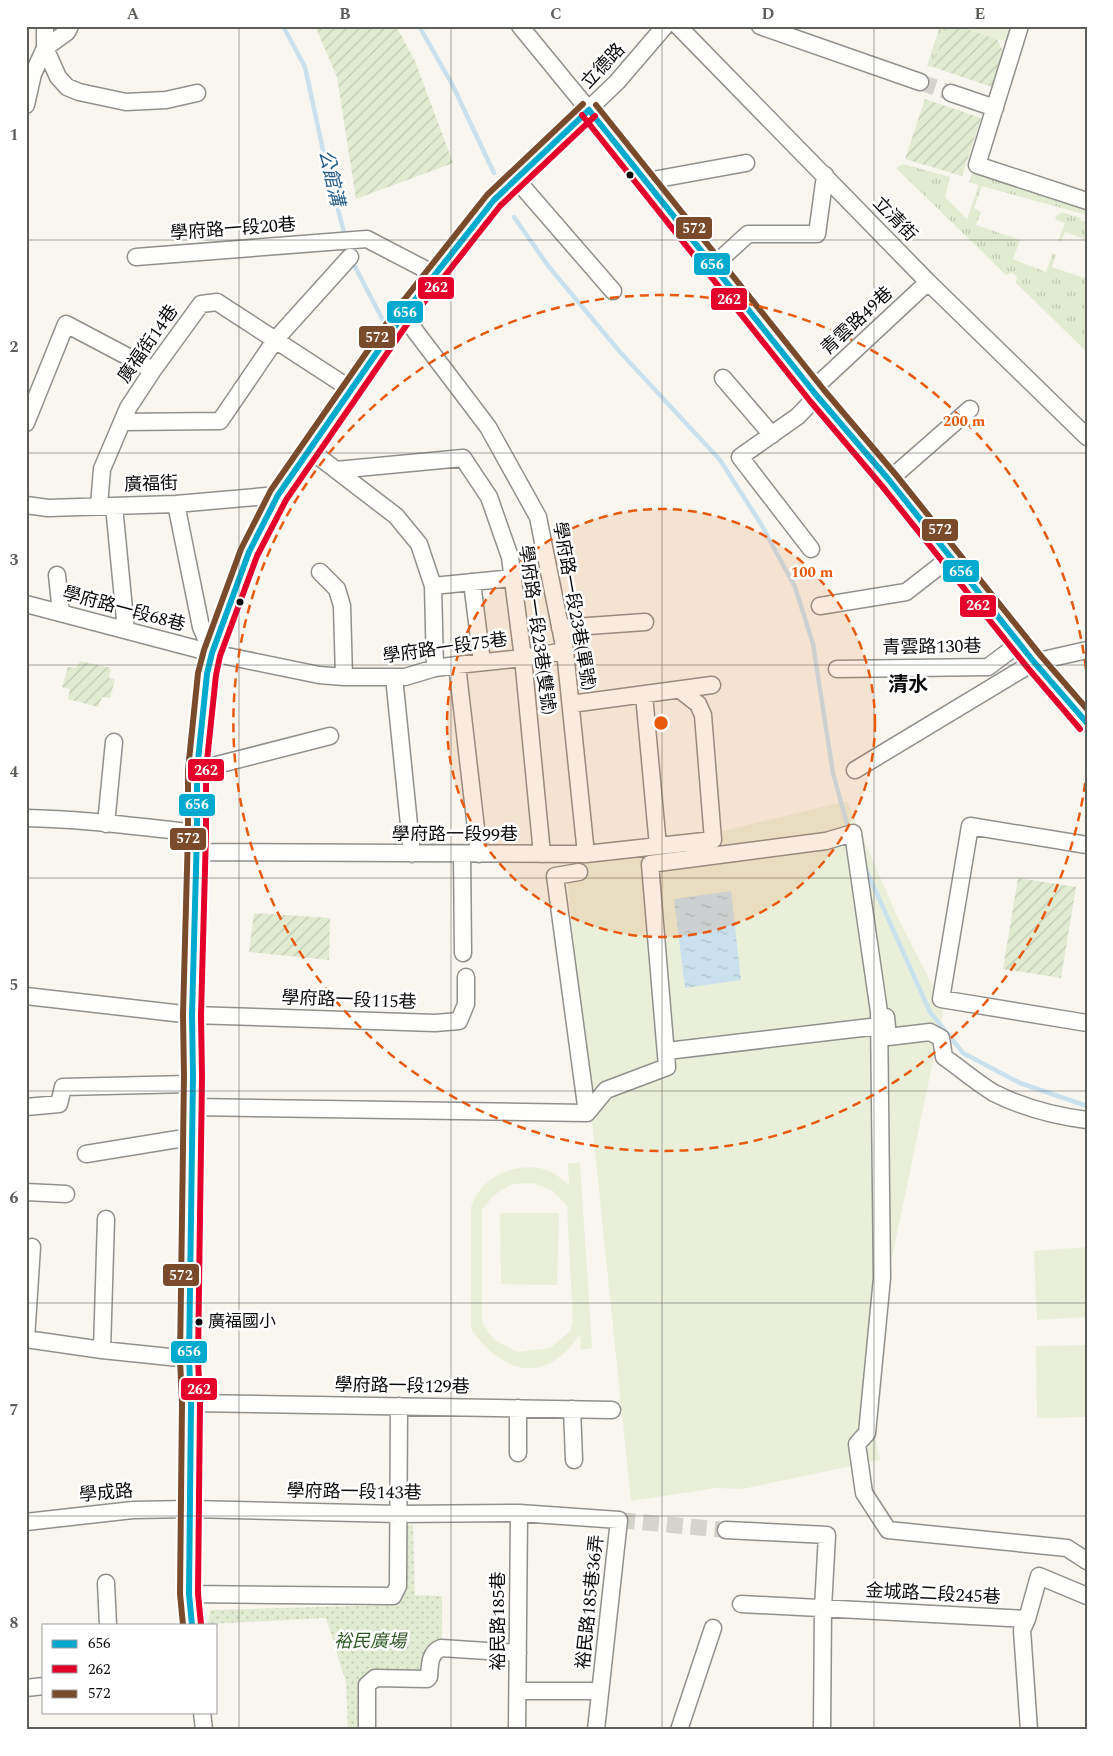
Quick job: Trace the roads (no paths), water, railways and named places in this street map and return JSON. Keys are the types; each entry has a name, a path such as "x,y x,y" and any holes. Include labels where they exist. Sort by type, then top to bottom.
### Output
{"street":[{"path":"45,26 45,48 58,77 67,87 80,92 126,102 166,100 197,93"},
{"path":"26,105 30,78 45,48 67,32 70,26"},
{"path":"520,26 647,181 814,393 889,480 1034,662 1087,723"},
{"name":"立德路","path":"192,1624 189,1594 191,1403 189,1359 192,1016 197,852 196,770 207,674 212,653 249,552 278,495 403,315 494,200 617,82 665,26"},
{"name":"立清街","path":"678,26 928,282 1087,437"},
{"path":"760,26 920,82"},
{"path":"1020,26 977,165 1087,201"},
{"path":"951,93 995,108"},
{"path":"647,181 746,163"},
{"path":"713,266 748,234 817,234 825,175"},
{"path":"516,178 613,291"},
{"name":"學府路一段20巷","path":"136,257 367,239 436,275"},
{"path":"122,422 220,420 276,339 350,258"},
{"name":"青雲路49巷","path":"811,549 740,457 798,416 814,393 928,282"},
{"name":"廣福街14巷","path":"126,630 102,469 128,408 201,304 217,302 276,339"},
{"name":"學府路一段23巷(單號)","path":"403,315 488,427 538,517 565,651 586,854"},
{"path":"26,423 66,324 153,370"},
{"path":"276,339 352,390"},
{"path":"723,378 772,435"},
{"path":"889,480 970,409"},
{"path":"310,450 396,516 419,544 433,586 435,668"},
{"name":"學府路一段23巷(雙號)","path":"336,470 463,458 489,497 510,557 523,658 542,854"},
{"name":"廣福街","path":"26,505 48,508 176,504 278,495"},
{"path":"176,504 201,627 212,653"},
{"path":"820,606 906,592 950,557"},
{"path":"320,572 337,588 342,606 344,678"},
{"path":"57,576 61,613"},
{"path":"433,586 513,578"},
{"path":"472,582 482,662"},
{"name":"學府路一段68巷","path":"26,604 212,653"},
{"path":"560,628 645,622"},
{"name":"青雲路130巷","path":"838,669 988,667 1020,643"},
{"path":"855,770 1034,662 1087,650"},
{"name":"學府路一段75巷","path":"212,653 319,675 344,678 405,677 435,668 565,651"},
{"path":"457,665 479,854"},
{"path":"394,677 412,854"},
{"path":"571,704 712,685"},
{"name":"學府路一段99巷","path":"197,852 586,854 713,840 703,715 698,704 680,690"},
{"path":"644,695 658,846"},
{"path":"196,770 330,736"},
{"path":"106,824 114,742"},
{"path":"26,818 69,819 197,833"},
{"path":"1087,845 970,826 941,999 1087,1023"},
{"path":"587,1113 606,1090 667,1067 650,864 826,841 853,833 879,1012 882,1278 867,1433 857,1444 864,1493 888,1530 1067,1548 1087,1561"},
{"path":"462,854 463,953"},
{"path":"579,872 555,876 587,1113"},
{"name":"學府路一段115巷","path":"192,1016 435,1023 459,1021 466,1004 466,977"},
{"path":"884,994 888,1037 930,1032 937,1034 941,1038 944,1057 993,1092 1054,1116 1087,1120"},
{"path":"26,996 192,1016"},
{"path":"666,1051 879,1026"},
{"path":"26,1107 59,1104 64,1087 189,1084"},
{"path":"192,1107 587,1113"},
{"path":"86,1154 178,1139 192,1140"},
{"path":"26,1192 66,1194"},
{"path":"102,1350 106,1219"},
{"path":"32,1247 26,1339 102,1350 189,1359"},
{"name":"學府路一段129巷","path":"191,1403 612,1410"},
{"path":"189,1594 393,1596 398,1586 398,1406"},
{"path":"518,1408 518,1454"},
{"path":"572,1409 574,1460"},
{"name":"學府路一段143巷","path":"189,1509 398,1514 519,1512"},
{"name":"學成路","path":"26,1522 133,1510 189,1509"},
{"name":"裕民路185巷","path":"517,1730 519,1512"},
{"name":"裕民路185巷36弄","path":"519,1512 619,1520 596,1730"},
{"path":"726,1530 827,1535 823,1608 822,1730"},
{"path":"1029,1730 1022,1630 1039,1576 1087,1596"},
{"path":"106,1583 108,1624"},
{"name":"金城路二段245巷","path":"741,1604 1027,1619"},
{"path":"679,1730 712,1628"},
{"path":"367,1730 367,1685 375,1678 427,1679 432,1655 441,1648 518,1653"},
{"path":"26,1688 42,1686"},
{"path":"518,1690 600,1691"},
{"path":"202,1714 204,1730"}],"water":[{"path":"731,891 741,980 685,988 674,899"}],"waterway":[{"name":"公館溝","path":"283,26 305,67 326,164 345,236"},
{"path":"419,26 452,84 494,173"},
{"path":"514,217 549,267 620,352 720,460 761,524 795,587 813,644 833,773 849,831"},
{"name":"公館溝","path":"352,261 387,328"},
{"path":"864,865 930,1012 963,1053 1020,1083 1087,1106"}],"tunnel":[{"path":"920,82 951,93"},
{"path":"619,1520 726,1530"}],"place":[{"name":"廣福國小","path":"199,1322"}],"district":[{"name":"清水","path":"908,685"}],"park label":[{"name":"裕民廣場","path":"370,1641"}]}
